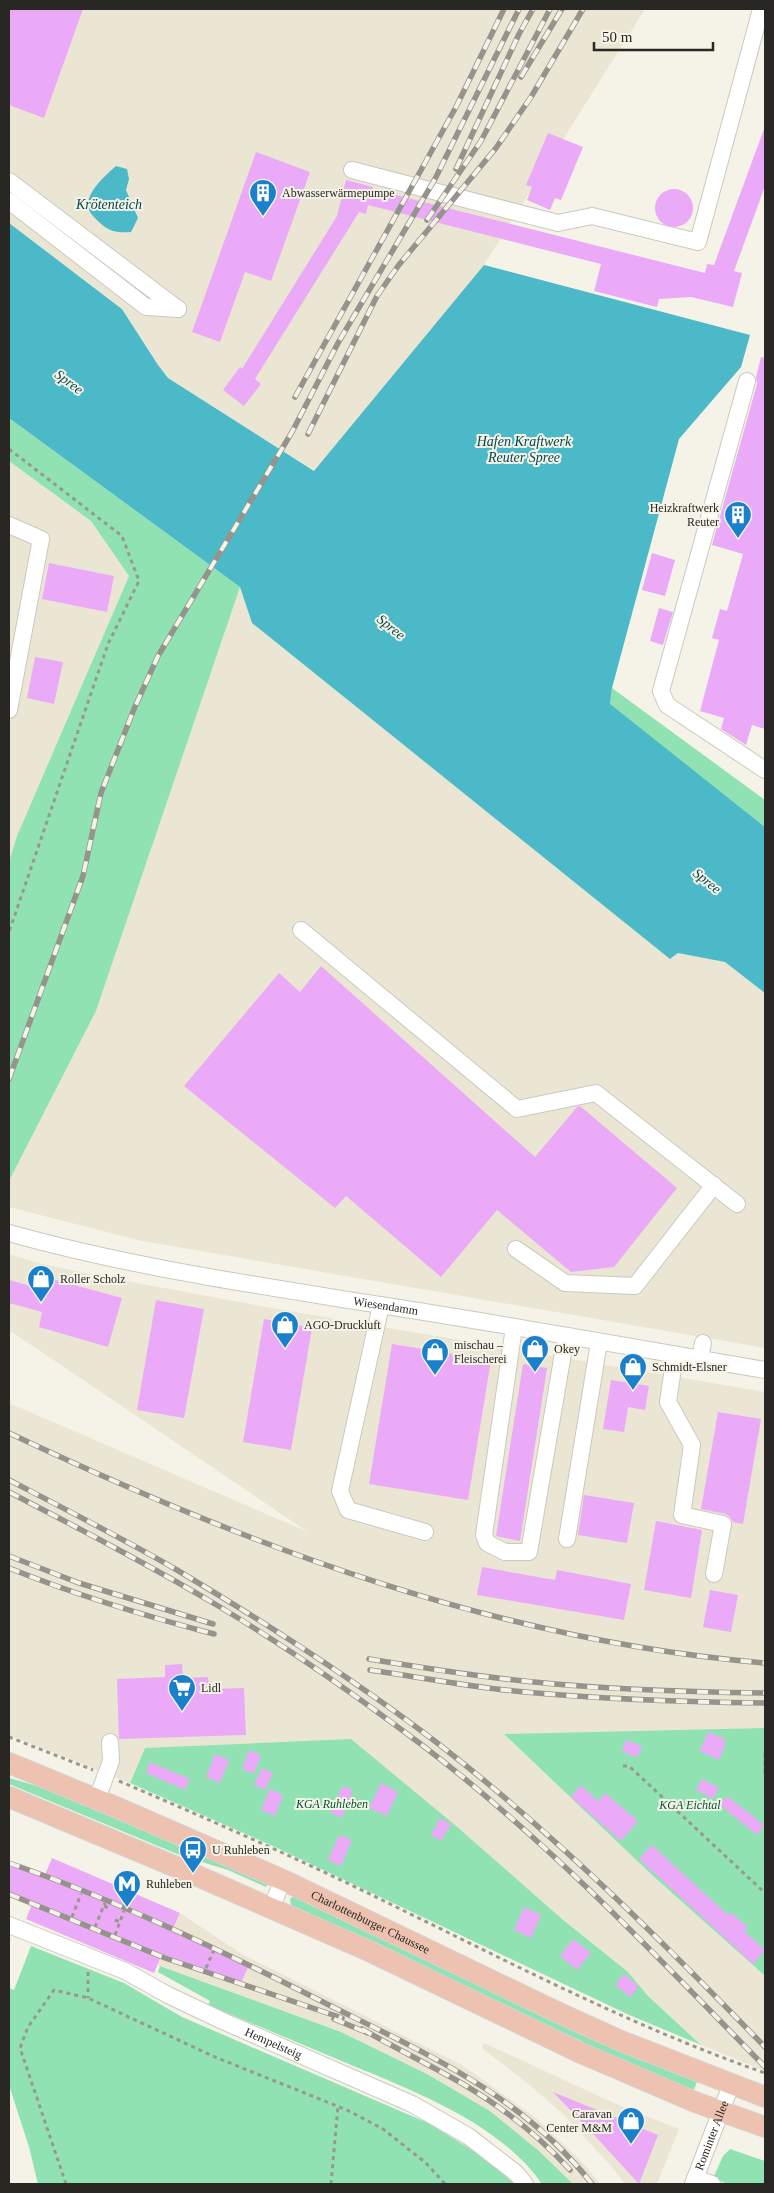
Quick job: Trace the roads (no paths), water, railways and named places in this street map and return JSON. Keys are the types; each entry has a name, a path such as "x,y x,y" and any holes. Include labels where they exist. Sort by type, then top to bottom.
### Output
{"main road":[{"name":"Charlottenburger Chaussee","path":"9,1763 283,1880 621,2041 765,2097"},
{"path":"9,1797 369,1951 581,2054 721,2112 765,2127"}],"street":[{"path":"352,170 558,223 592,216 698,242 761,9"},
{"path":"9,181 178,309 146,307 9,201"},
{"path":"747,381 661,691 667,705 765,770"},
{"path":"9,525 41,539 9,710"},
{"path":"301,930 517,1109 596,1092 737,1204"},
{"path":"516,1249 564,1283 635,1286 714,1186"},
{"name":"Wiesendamm","path":"9,1232 76,1251 317,1295 675,1355 701,1351 765,1370"},
{"path":"381,1305 340,1491 348,1510 425,1532"},
{"path":"514,1327 484,1535 487,1543 505,1552 529,1552 566,1336"},
{"path":"567,1538 600,1342"},
{"path":"675,1355 668,1402 692,1445 682,1515 723,1524 714,1574"},
{"path":"97,1799 111,1761 110,1742"},
{"path":"271,1908 283,1880"},
{"name":"Hempelsteig","path":"9,1924 125,1971 168,1995 217,2018 412,2104 468,2136 516,2173 525,2184"},
{"name":"Rominter Allee","path":"694,2181 731,2085"},
{"path":"694,2181 712,2184"}],"water":[{"name":"Krötenteich","path":"116,166 127,169 129,179 126,190 138,218 131,232 118,232 106,228 92,215 88,207 88,201 93,190"},
{"path":"9,223 122,309 168,378 314,471 484,265 750,335 741,367 679,439 612,688 610,704 765,827 765,993 725,962 678,953 670,959 252,623 240,587 9,418"}],"railway":[{"path":"295,397 456,107 504,9"},
{"path":"9,1079 83,876 101,793 134,709 158,656 292,432 338,343 435,179 519,9"},
{"path":"456,169 519,34 533,9"},
{"path":"427,220 481,141 550,9"},
{"path":"521,77 562,9"},
{"path":"308,434 377,296 398,266 496,148 531,97 583,9"},
{"path":"9,1433 191,1514 283,1550 377,1582 472,1610 568,1634 666,1651 765,1663"},
{"path":"9,1480 93,1524 210,1590 341,1674 436,1742 565,1850 646,1927 765,2047"},
{"path":"9,1492 142,1562 246,1623 323,1673 422,1745 557,1859 642,1941 765,2067"},
{"path":"9,1556 79,1583 213,1624"},
{"path":"9,1568 111,1604 214,1634"},
{"path":"369,1659 472,1675 563,1685 650,1690 765,1693"},
{"path":"370,1670 478,1687 545,1694 639,1700 765,1703"},
{"path":"9,1863 49,1877 166,1926 281,1981 431,2057 501,2099 534,2124 564,2152 592,2184"},
{"path":"9,1894 165,1958 342,2018"},
{"path":"334,2019 368,2033"},
{"path":"362,2029 492,2102 533,2134 570,2170"}],"place":[{"name":"Abwasserwärmepumpe","path":"263,217"},
{"name":"Heizkraftwerk Reuter","path":"738,539"},
{"name":"Roller Scholz","path":"41,1303"},
{"name":"AGO-Druckluft","path":"285,1349"},
{"name":"Okey","path":"535,1373"},
{"name":"mischau – Fleischerei","path":"435,1376"},
{"name":"Schmidt-Elsner","path":"633,1391"},
{"name":"Lidl","path":"182,1712"},
{"name":"U Ruhleben","path":"193,1874"},
{"name":"Ruhleben","path":"127,1908"},
{"name":"Caravan Center M&M","path":"631,2145"}],"water label":[{"name":"Spree","path":"69,382"},
{"name":"Hafen Kraftwerk Reuter Spree","path":"524,450"},
{"name":"Spree","path":"391,627"},
{"name":"Spree","path":"707,881"}],"park label":[{"name":"KGA Ruhleben","path":"332,1804"},
{"name":"KGA Eichtal","path":"690,1805"}]}
